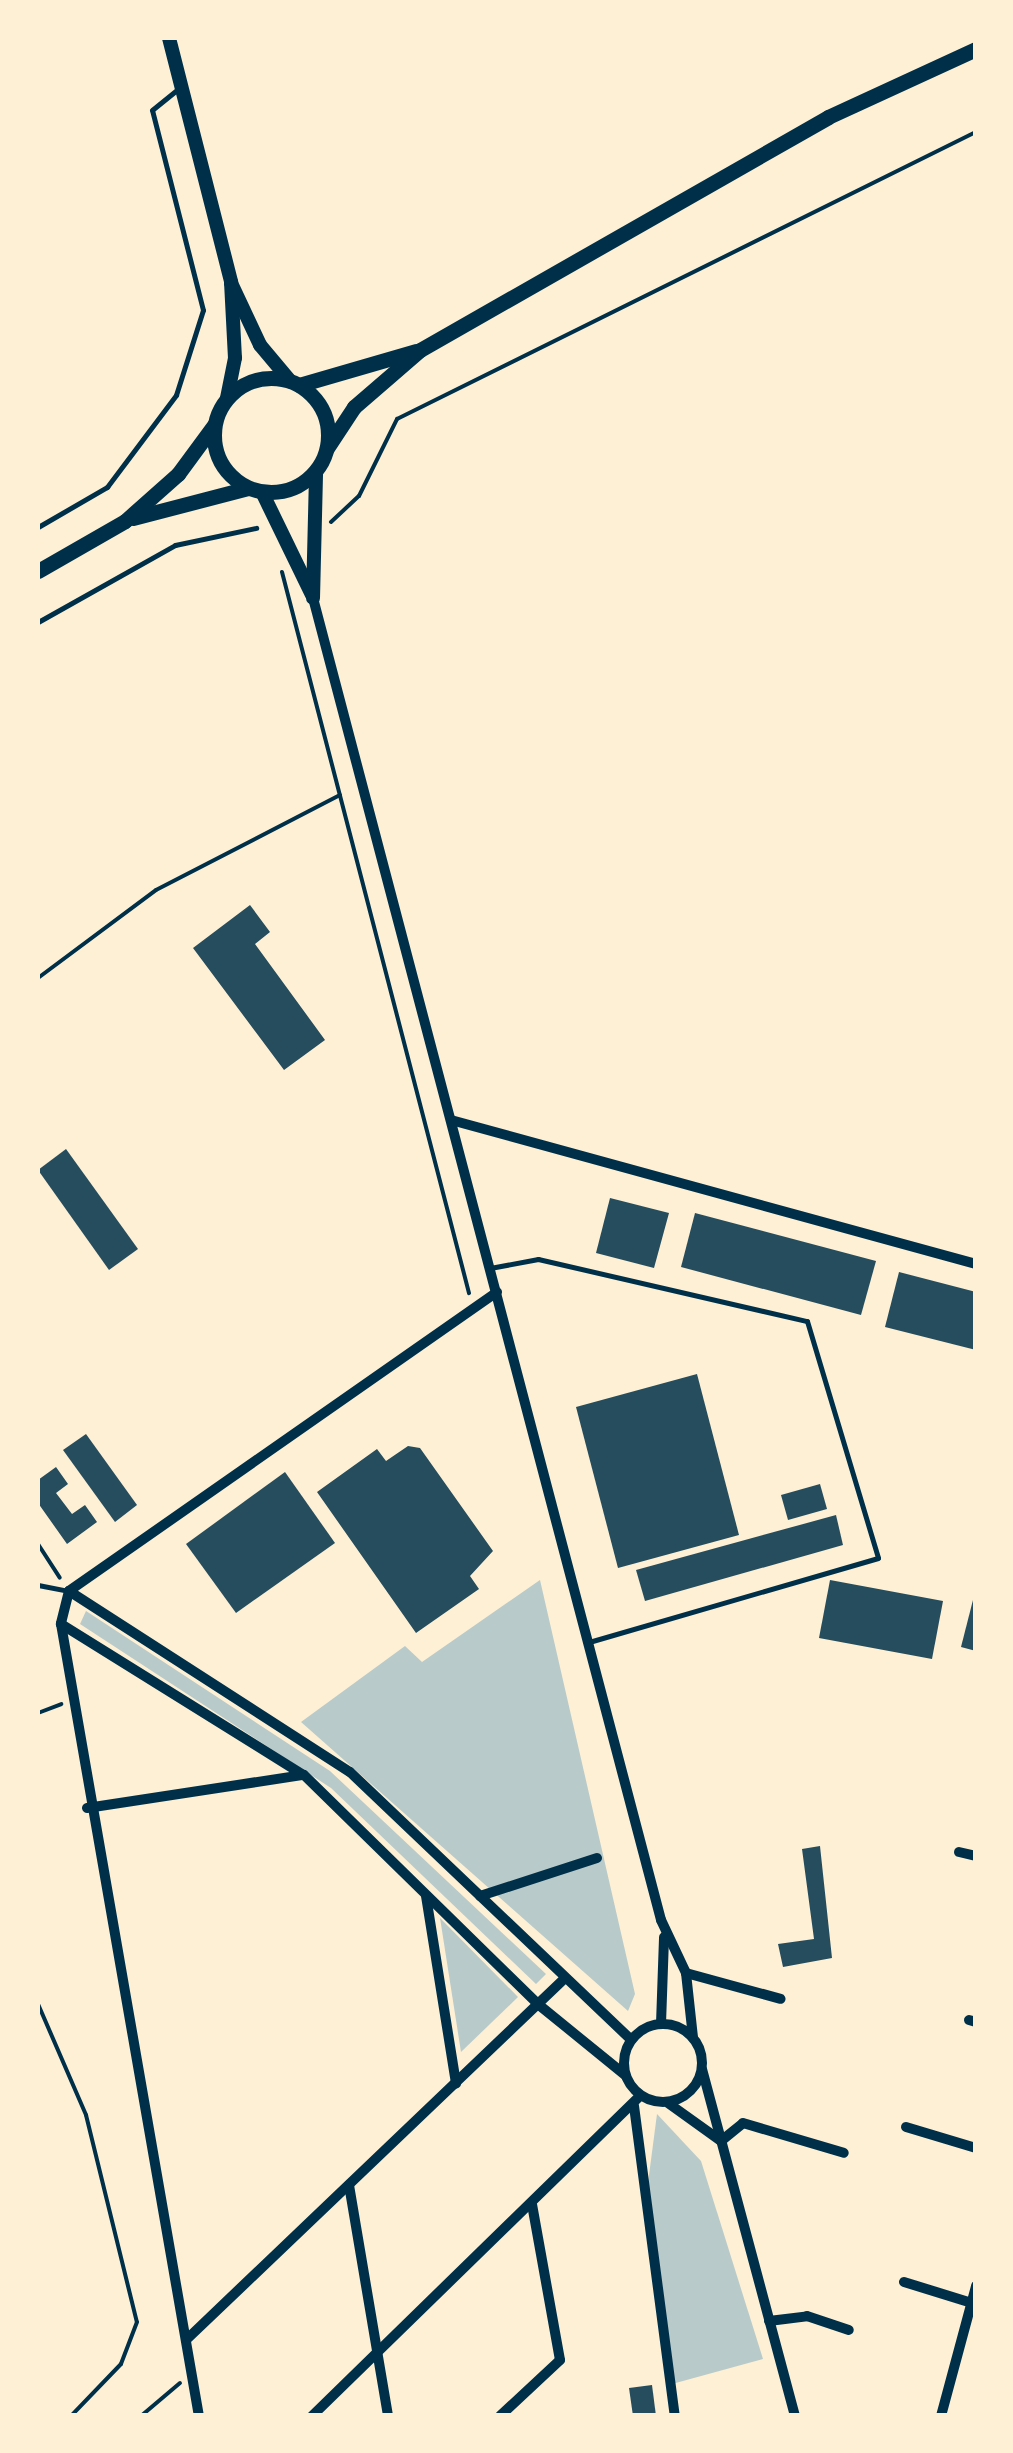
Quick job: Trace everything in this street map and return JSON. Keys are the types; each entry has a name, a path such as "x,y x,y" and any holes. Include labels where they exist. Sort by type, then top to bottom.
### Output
{"main road":[{"path":"168,38 231,282 260,345 323,412 327,448"},
{"path":"313,598 316,471 354,406 420,350 828,118 976,50"},
{"path":"38,571 124,521 178,474 214,425 227,398 236,358 231,282"},
{"path":"227,398 256,380 295,384 420,350"},
{"path":"214,425 220,462 255,490 313,598"},
{"path":"124,521 255,490 292,489 316,471"}],"street":[{"path":"313,598 664,1931 686,1974 693,2038 794,2415"},
{"path":"451,1120 976,1264"},
{"path":"199,2416 69,1702 61,1624 69,1591 497,1292"},
{"path":"69,1591 350,1772 562,1981 630,2040"},
{"path":"61,1624 304,1775 539,2004 625,2075 637,2101 676,2416"},
{"path":"87,1808 304,1775"},
{"path":"959,1852 976,1856"},
{"path":"480,1896 598,1858"},
{"path":"426,1894 456,2084"},
{"path":"661,2024 664,1931"},
{"path":"686,1974 781,1999"},
{"path":"186,2340 562,1981"},
{"path":"661,2024 693,2038"},
{"path":"630,2040 661,2024"},
{"path":"625,2075 630,2040"},
{"path":"312,2416 637,2101 668,2103 690,2092 702,2070"},
{"path":"668,2103 720,2141"},
{"path":"720,2141 743,2123 844,2153"},
{"path":"906,2127 976,2148"},
{"path":"348,2185 388,2416"},
{"path":"500,2416 560,2360 532,2205"},
{"path":"904,2282 972,2303"},
{"path":"941,2416 976,2286"},
{"path":"769,2321 807,2316 849,2330"}],"lane":[{"path":"38,527 107,488 176,394 204,310 152,110 181,86"},
{"path":"38,622 175,545 256,528"},
{"path":"490,1268 538,1259 807,1321 878,1558 587,1643"},
{"path":"38,1585 69,1591"}],"path":[{"path":"314,537 359,496 397,419 976,132"},
{"path":"279,560 469,1294"},
{"path":"38,978 156,890 340,795"},
{"path":"38,1544 69,1591"},
{"path":"38,1713 69,1702"},
{"path":"38,1783 38,1794"},
{"path":"38,2004 86,2115 137,2322 121,2364 70,2416"},
{"path":"141,2416 191,2373"}],"shaded area":[{"path":"540,1580 635,1994 628,2011 301,1722 405,1646 422,1662"},
{"path":"86,1611 330,1771 546,1974 536,1984 331,1788 80,1624"},
{"path":"440,1918 518,1997 461,2052"},
{"path":"657,2114 701,2161 763,2359 672,2384 646,2198"}],"building":[{"path":"250,905 270,932 255,944 325,1040 284,1070 193,948"},
{"path":"66,1149 138,1249 109,1270 38,1170"},
{"path":"610,1198 669,1213 654,1268 596,1253"},
{"path":"695,1213 876,1261 861,1315 681,1267"},
{"path":"899,1272 976,1292 976,1350 885,1327"},
{"path":"697,1374 739,1535 618,1568 576,1407"},
{"path":"86,1434 137,1505 115,1522 63,1450"},
{"path":"408,1446 420,1448 493,1551 470,1576 479,1589 416,1633 317,1492 377,1449 386,1461"},
{"path":"56,1467 68,1484 56,1493 72,1514 85,1505 97,1522 67,1544 38,1503 38,1480"},
{"path":"285,1472 335,1543 236,1613 186,1544"},
{"path":"820,1484 827,1509 788,1520 781,1495"},
{"path":"836,1515 843,1545 645,1601 636,1570"},
{"path":"830,1580 943,1601 932,1659 819,1638"},
{"path":"976,1596 976,1651 961,1647"},
{"path":"820,1846 832,1958 783,1967 778,1944 814,1939 802,1849"},
{"path":"652,2385 656,2416 633,2416 629,2388"}]}
